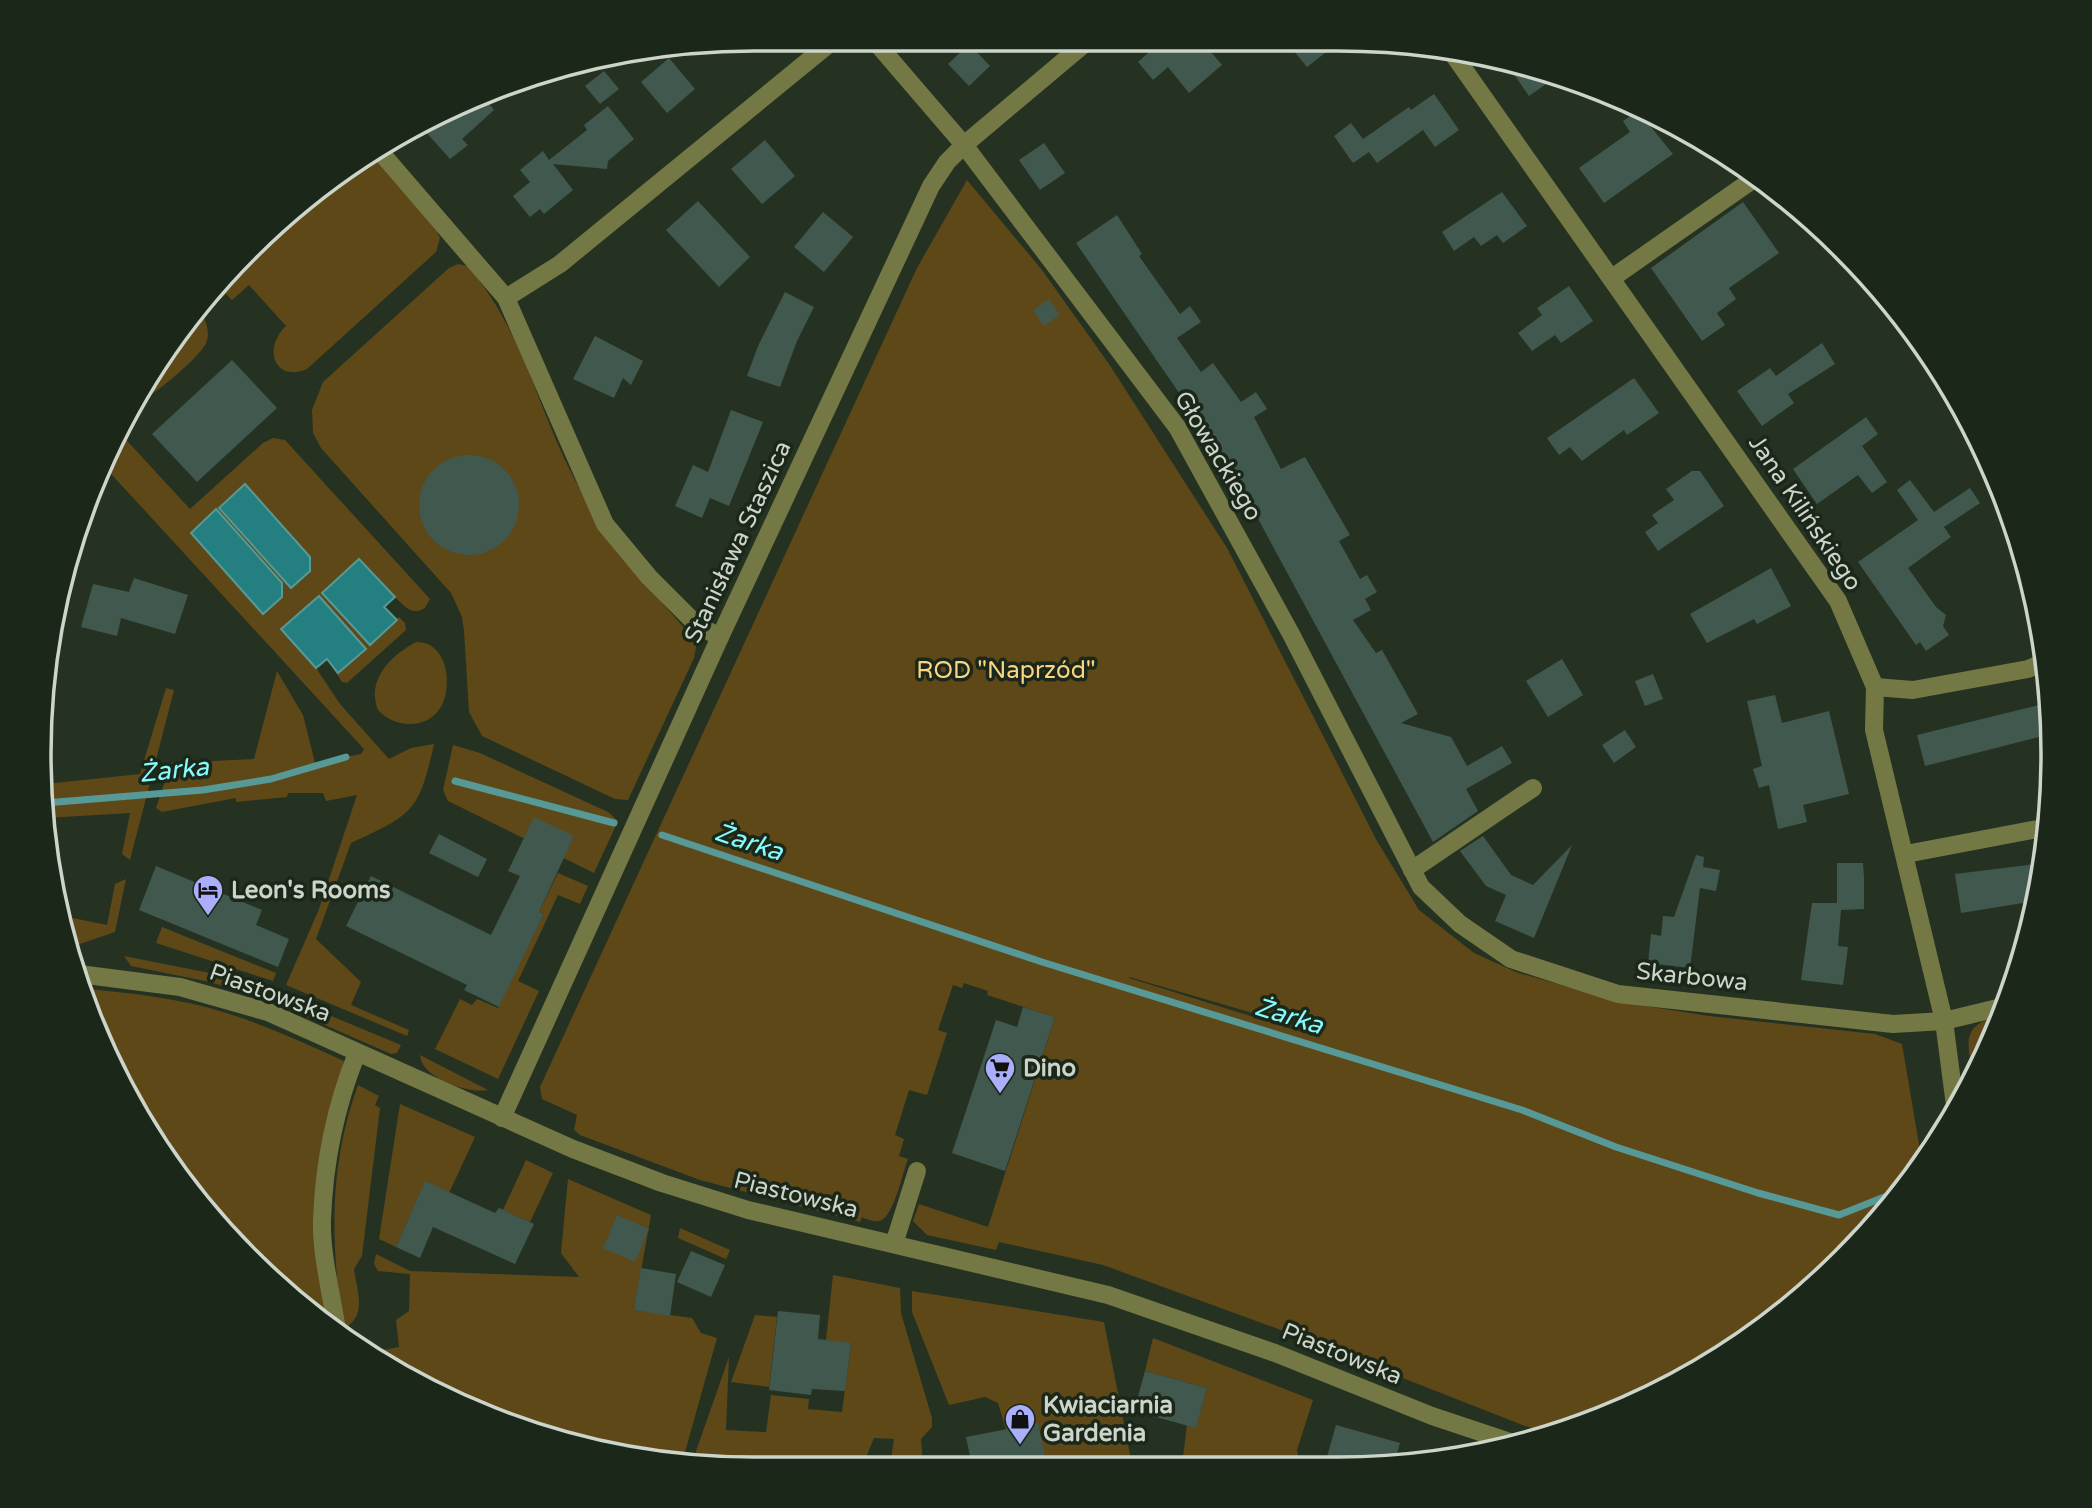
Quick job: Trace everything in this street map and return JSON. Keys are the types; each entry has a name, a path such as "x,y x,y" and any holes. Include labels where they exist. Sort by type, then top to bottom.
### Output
{"street":[{"path":"506,298 560,264 819,51"},
{"name":"Głowackiego","path":"884,51 964,145 1177,427 1291,634 1412,870"},
{"name":"Stanisława Staszica","path":"502,1118 720,637 931,186 947,162 964,145 1075,51"},
{"name":"Jana Kilińskiego","path":"1458,61 1838,601 1875,687 1874,730 1944,1021 1954,1094"},
{"path":"384,156 506,298 605,524 649,577 697,625 720,637"},
{"path":"1612,278 1748,183"},
{"path":"1875,687 1913,690 2035,666"},
{"path":"1412,870 1533,788"},
{"path":"1906,855 2037,829"},
{"name":"Skarbowa","path":"1412,870 1421,887 1486,944 1511,959 1618,994 1893,1024 1944,1021 1993,1009"},
{"name":"Piastowska","path":"87,975 180,988 268,1013 597,1159 662,1183 748,1210 1108,1295 1275,1353 1432,1416 1499,1438"},
{"path":"335,1319 322,1222 328,1164 339,1104 357,1053"},
{"path":"894,1244 917,1171"},
{"path":"1480,1443 1483,1433"}],"green space":[{"path":"378,160 440,238 436,252 307,369 296,372 280,368 274,353 279,335 286,326 249,285 232,300 226,294 208,312 225,290 290,225"},
{"name":"ROD \"Naprzód\"","path":"967,180 1042,270 1109,364 1227,548 1377,841 1419,910 1474,953 1516,972 1620,1002 1709,1016 1875,1034 1902,1044 1920,1149 1867,1218 1835,1251 1802,1283 1729,1339 1649,1385 1607,1404 1535,1429 1273,1327 1103,1265 999,1242 996,1250 927,1235 913,1221 919,1204 988,1227 1055,1017 987,995 988,991 964,983 962,988 953,985 938,1030 947,1033 927,1095 909,1090 895,1135 904,1139 899,1156 908,1159 889,1213 879,1221 862,1217 860,1222 700,1180 580,1135 574,1130 577,1115 542,1099 540,1087 917,268","holes":["1129,977 1263,1016 1324,1039 1129,978"]},
{"path":"458,264 467,266 502,315 562,453 588,503 631,565 697,642 694,658 628,800 615,799 482,736 469,712 462,617 451,593 321,448 313,433 312,410 323,382 449,268"},
{"path":"203,317 207,326 206,343 185,367 149,395"},
{"path":"273,438 285,440 430,599 425,608 416,611 409,609 395,597 384,606 405,623 406,630 347,683 342,682 327,659 316,668 340,704 389,759 411,748 434,744 424,784 410,808 388,825 351,843 316,939 361,982 351,1005 409,1030 407,1036 286,985 319,909 357,795 326,801 323,793 288,793 287,797 236,802 236,798 162,812 156,808 171,763 254,759 277,671 303,715 315,763 361,754 364,749 110,472 125,439 190,509 263,443"},
{"path":"416,642 426,643 440,655 447,675 445,696 436,713 421,723 393,721 378,710 375,689 389,662"},
{"path":"166,688 174,690 130,860 122,854 130,813 54,817 52,783 140,774"},
{"path":"453,745 480,753 608,812 618,821 594,873 448,801 443,790"},
{"path":"558,873 588,886 580,904 558,895 518,981 539,991 498,1079 435,1049 460,999 472,1005 477,999 498,1008 544,914 539,912"},
{"path":"126,879 115,932 78,945 70,918 107,925 115,884"},
{"path":"162,927 276,973 273,981 156,943"},
{"path":"124,956 210,973 268,991 262,998 210,982 131,966"},
{"path":"91,989 162,998 217,1010 282,1033 344,1061 325,1141 330,1315 290,1283 257,1251 225,1218 196,1182 145,1106 123,1065"},
{"path":"283,996 401,1045 397,1053 391,1054 284,1007"},
{"path":"1988,1019 1971,1061 1970,1037 1979,1024"},
{"path":"420,1055 488,1090 479,1091 447,1083 428,1071"},
{"path":"358,1085 379,1096 375,1105 380,1108 362,1256 354,1269 359,1303 356,1317 346,1327 342,1324 336,1266 335,1206 341,1146"},
{"path":"400,1104 475,1137 449,1193 425,1182 396,1247 379,1239"},
{"path":"526,1160 553,1173 530,1222 503,1210"},
{"path":"568,1179 651,1215 634,1310 692,1318 701,1333 717,1338 683,1453 617,1444 528,1420 443,1385 382,1350 399,1347 396,1320 409,1311 410,1274 378,1271 374,1264 376,1254 410,1271 579,1277 561,1253"},
{"path":"680,1228 730,1250 726,1259 678,1238"},
{"path":"833,1275 900,1288 901,1313 932,1418 932,1427 921,1439 922,1457 891,1457 894,1439 874,1438 866,1457 695,1455 729,1357 726,1430 766,1432 771,1395 809,1399 808,1409 842,1412 851,1344 826,1340"},
{"path":"912,1291 1104,1322 1130,1457 1023,1457 1006,1430 998,1403 985,1397 949,1405 912,1312"},
{"path":"755,1315 777,1317 769,1387 731,1382"},
{"path":"1153,1338 1313,1400 1297,1450 1298,1457 1183,1457 1187,1425 1196,1427 1207,1388 1145,1371"}],"water":[{"path":"245,484 310,557 310,571 291,588 219,508"},
{"path":"216,509 282,583 282,597 263,614 191,533"},
{"path":"359,559 395,597 384,607 397,620 370,645 322,593"},
{"path":"319,596 366,649 338,673 327,659 316,668 281,629"}],"building":[{"path":"962,51 976,51 990,66 969,86 948,64"},
{"path":"1150,51 1210,51 1222,65 1189,93 1168,67 1153,80 1138,62"},
{"path":"1294,51 1328,51 1307,67"},
{"path":"669,58 695,89 667,113 641,82"},
{"path":"604,71 619,89 600,104 585,86"},
{"path":"1513,73 1547,83 1529,96"},
{"path":"1434,94 1459,130 1435,147 1423,130 1377,163 1369,152 1353,163 1334,136 1351,123 1363,139 1409,107 1411,110"},
{"path":"488,103 494,110 462,139 468,145 450,159 426,132"},
{"path":"608,106 634,139 608,161 607,169 553,164 573,190 544,214 540,209 530,217 513,196 530,182 520,170 543,151 549,160 587,130 584,125"},
{"path":"1632,115 1647,122 1673,154 1604,203 1579,168 1630,132 1623,121"},
{"path":"765,140 795,176 762,204 731,169"},
{"path":"1044,143 1065,173 1040,190 1019,160"},
{"path":"1502,192 1527,226 1503,243 1497,235 1481,246 1474,237 1454,251 1442,232"},
{"path":"698,201 750,257 719,287 666,230"},
{"path":"1743,202 1779,253 1729,288 1736,299 1717,313 1725,325 1702,341 1651,268"},
{"path":"823,212 853,237 824,272 794,247"},
{"path":"1117,215 1142,254 1139,256 1180,314 1190,306 1201,322 1177,338 1201,372 1213,363 1241,402 1256,392 1267,409 1254,417 1281,469 1305,457 1350,535 1339,541 1360,579 1367,575 1377,592 1365,599 1371,610 1353,620 1376,653 1382,650 1418,714 1401,723 1451,737 1467,766 1502,746 1512,763 1466,789 1478,811 1433,842 1230,467 1076,243"},
{"path":"1569,286 1593,321 1561,343 1555,335 1532,351 1518,333 1542,315 1537,308"},
{"path":"785,292 814,307 797,341 780,387 747,376 758,346"},
{"path":"1049,299 1060,315 1044,326 1033,310"},
{"path":"595,336 643,361 631,385 623,378 614,398 573,379"},
{"path":"1822,343 1835,364 1788,394 1794,403 1762,426 1737,391 1770,368 1776,376"},
{"path":"232,360 277,408 197,482 152,434"},
{"path":"1634,378 1659,413 1627,435 1624,430 1582,461 1570,447 1559,455 1547,438"},
{"path":"731,410 763,422 729,506 710,498 702,518 675,506 693,465 708,472"},
{"path":"1866,417 1878,434 1862,446 1887,482 1872,493 1858,475 1817,504 1793,469"},
{"path":"469,455 497,463 511,477 519,505 511,533 497,547 469,555 441,547 427,533 419,505 427,477 441,463"},
{"path":"1692,471 1700,471 1724,506 1658,551 1645,532 1658,523 1652,515 1674,500 1666,489"},
{"path":"1910,480 1934,512 1970,488 1980,503 1944,527 1951,537 1908,568 1936,607 1946,615 1943,626 1949,635 1926,651 1920,642 1916,645 1858,562 1918,520 1897,490"},
{"path":"1771,568 1791,606 1757,624 1754,619 1707,643 1690,614"},
{"path":"134,578 188,595 175,634 121,618 117,636 81,627 93,584 129,592"},
{"path":"1562,659 1583,695 1548,717 1526,681"},
{"path":"1653,674 1663,699 1645,706 1635,681"},
{"path":"1775,695 1782,723 1829,711 1849,794 1803,805 1807,822 1778,829 1769,785 1759,788 1753,769 1762,766 1747,701"},
{"path":"2040,705 2041,737 1925,766 1917,735"},
{"path":"1625,730 1636,747 1614,763 1602,745"},
{"path":"534,817 574,836 539,912 544,914 499,1007 464,990 467,985 346,926 371,876 491,935 520,876 508,871"},
{"path":"439,834 487,859 478,877 429,853"},
{"path":"1483,836 1511,875 1533,885 1572,845 1534,938 1495,921 1506,895 1486,886 1460,851"},
{"path":"1696,855 1704,857 1703,867 1720,870 1716,891 1700,888 1690,968 1648,963 1651,934 1661,936 1663,916 1674,917"},
{"path":"1837,863 1863,863 1864,878 1864,909 1841,910 1838,946 1848,947 1843,985 1801,980 1812,903 1837,903"},
{"path":"2032,864 2025,903 1961,913 1955,874"},
{"name":"Leon's Rooms","path":"156,866 262,910 256,925 289,939 278,967 139,910"},
{"name":"Dino","path":"1023,1007 1055,1017 1005,1171 952,1153 996,1020 1017,1027"},
{"path":"425,1181 495,1213 499,1208 534,1224 515,1264 433,1227 420,1258 396,1247"},
{"path":"617,1215 649,1229 635,1262 603,1248"},
{"path":"691,1251 725,1265 711,1297 677,1282"},
{"path":"641,1268 676,1274 670,1316 634,1310"},
{"path":"778,1311 820,1315 818,1339 851,1343 845,1391 812,1389 811,1395 769,1390"},
{"path":"1145,1371 1207,1388 1196,1428 1134,1411"},
{"path":"1038,1423 1045,1457 970,1457 966,1437"},
{"path":"1336,1425 1400,1443 1397,1455 1327,1457"}],"waterway":[{"name":"Żarka","path":"52,802 203,790 271,779 346,757"},
{"name":"Żarka","path":"455,781 614,823"},
{"name":"Żarka","path":"662,835 1042,962 1522,1110 1616,1147 1758,1193 1839,1215 1884,1197"}],"place":[{"name":"Leon's Rooms","path":"208,917"},
{"name":"Dino","path":"1000,1095"},
{"name":"Kwiaciarnia Gardenia","path":"1020,1446"}]}
